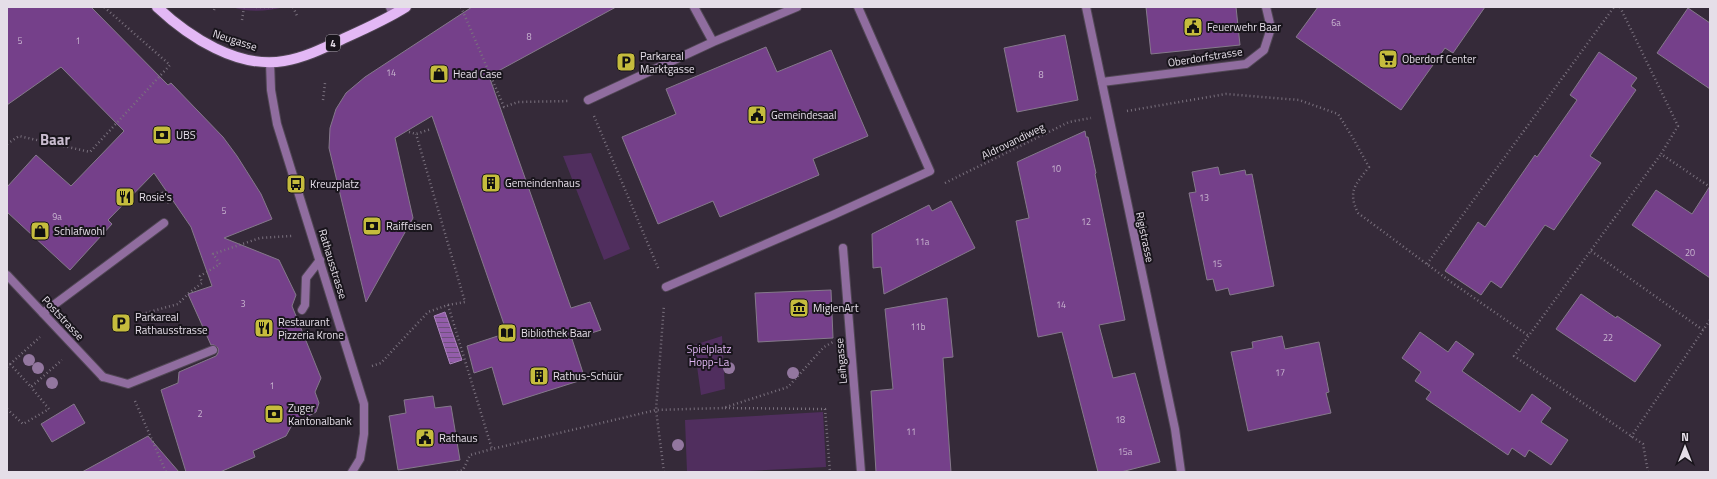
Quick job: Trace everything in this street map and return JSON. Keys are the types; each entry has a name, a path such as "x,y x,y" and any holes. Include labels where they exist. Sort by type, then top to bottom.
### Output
{"main road":[{"name":"Neugasse","path":"157,7 174,23 202,42 218,50 244,58 270,62"},
{"name":"4","path":"270,62 282,61 313,53 391,11 406,7"}],"street":[{"path":"694,7 713,42"},
{"path":"588,100 713,42 797,7"},
{"path":"666,287 833,216 930,172 858,7"},
{"name":"Rigistrasse","path":"1086,7 1175,429 1181,472"},
{"name":"Oberdorfstrasse","path":"1102,82 1246,64 1264,50 1271,28 1266,7"},
{"name":"Rathausstrasse","path":"270,62 271,90 277,124 364,404 364,434 360,459 352,472"},
{"path":"43,313 164,223"},
{"name":"Leihgasse","path":"843,248 861,472"},
{"path":"302,310 305,305 306,278 320,260"},
{"name":"Poststrasse","path":"7,275 103,377 128,384"},
{"path":"128,384 213,350"}],"path":[{"path":"7,144 19,136 90,152 170,65 104,7"},
{"path":"242,20 244,7"},
{"path":"256,7 275,7"},
{"path":"293,7 298,18"},
{"path":"461,7 504,107 518,102 588,100 666,287 656,410 664,472"},
{"path":"1427,264 1614,7"},
{"path":"1620,7 1678,126 1661,154 1514,356 1643,444 1648,472"},
{"path":"323,100 325,83"},
{"path":"1108,114 1226,94 1299,100 1338,114 1369,167 1356,184 1352,194 1353,204 1358,213 1529,336"},
{"name":"Aldrovandiweg","path":"930,172 945,183 1069,122 1108,114"},
{"path":"409,132 416,134 430,129"},
{"path":"371,366 381,363 428,312 448,305 465,302 416,134"},
{"path":"1661,154 1710,187"},
{"path":"142,314 178,304 188,293 202,283 200,276 220,264 213,254 260,238 312,234"},
{"path":"1591,251 1703,330"},
{"path":"448,305 492,449"},
{"path":"1632,437 1710,320"},
{"path":"7,367 54,325"},
{"path":"723,408 788,386 824,347 850,333"},
{"path":"32,386 75,348"},
{"path":"7,409 23,424 50,409 32,386 10,364"},
{"path":"128,384 166,472"},
{"path":"457,472 463,470 470,455 492,449 656,410 723,408 824,409 830,472"}],"green space":[{"path":"232,7 285,7 258,11"},
{"path":"591,153 630,249 604,260 563,156"},
{"name":"Spielplatz Hopp-La","path":"722,336 725,389 701,395 694,345"},
{"path":"823,412 826,467 727,472 687,472 685,420"}],"shaded area":[{"path":"445,312 462,360 450,364 434,316"}],"building":[{"path":"7,7 91,7 168,85 171,83 223,137 261,194 272,219 224,238 279,260 296,295 292,306 321,378 315,392 319,403 316,412 292,425 286,436 253,451 255,457 220,472 186,472 161,390 178,383 179,372 216,356 218,353 218,348 211,345 188,294 212,286 191,227 154,173 108,220 112,224 70,270 7,212 7,187 36,155 71,186 124,131 61,67 7,105"},
{"name":"Gemeindenhaus","path":"472,7 616,7 489,76 571,308 590,302 601,330 572,339 585,379 503,405 492,367 474,373 467,346 507,333 432,116 395,138 413,218 366,302 329,148 330,128 336,109 346,93 365,77"},
{"name":"Feuerwehr Baar","path":"1146,7 1236,7 1240,45 1151,54"},
{"name":"Oberdorf Center","path":"1318,7 1485,7 1453,53 1445,48 1401,110 1296,37"},
{"path":"1688,8 1710,23 1710,89 1657,53"},
{"path":"1065,35 1078,100 1017,112 1004,48"},
{"path":"766,47 777,72 831,50 868,136 813,159 819,175 720,217 713,201 658,224 622,137 676,114 666,89"},
{"path":"1599,52 1637,78 1631,86 1636,90 1590,156 1601,163 1554,230 1545,225 1501,288 1491,281 1481,295 1445,271 1478,222 1485,227 1535,155 1537,157 1577,100 1570,95"},
{"path":"1085,131 1086,137 1088,137 1096,173 1125,320 1099,325 1113,378 1135,373 1160,462 1121,472 1098,472 1062,332 1038,337 1016,221 1029,218 1017,162"},
{"path":"1218,167 1220,175 1245,170 1246,175 1252,174 1274,286 1230,295 1228,288 1216,291 1213,279 1207,280 1189,193 1196,192 1192,172"},
{"path":"1710,186 1710,278 1632,225 1656,190 1692,214"},
{"path":"951,201 975,248 884,294 881,267 873,268 872,234 929,205 932,211"},
{"path":"831,290 833,338 758,342 755,293"},
{"path":"1581,294 1616,318 1617,316 1661,345 1635,382 1556,329"},
{"path":"947,298 953,357 943,358 951,472 876,472 871,391 893,389 885,309"},
{"path":"1420,332 1448,352 1456,341 1474,354 1462,371 1520,412 1532,394 1551,408 1541,422 1568,440 1551,465 1529,450 1525,457 1512,448 1508,455 1426,399 1431,392 1415,381 1421,372 1402,358"},
{"path":"1282,336 1285,349 1319,342 1329,392 1326,393 1331,413 1248,431 1231,352 1253,348 1252,342"},
{"name":"Rathaus","path":"433,396 435,408 451,406 460,460 398,470 389,416 406,413 404,400"},
{"path":"74,404 85,423 52,442 41,424"},
{"path":"148,436 179,472 82,472"}],"place":[{"name":"Feuerwehr Baar","path":"1193,27"},
{"name":"Oberdorf Center","path":"1388,59"},
{"name":"Parkareal Marktgasse","path":"626,62"},
{"name":"Head Case","path":"439,74"},
{"name":"Gemeindesaal","path":"757,115"},
{"name":"UBS","path":"162,135"},
{"name":"Gemeindenhaus","path":"491,183"},
{"name":"Kreuzplatz","path":"296,184"},
{"name":"Rosie's","path":"125,197"},
{"name":"Raiffeisen","path":"372,226"},
{"name":"Schlafwohl","path":"40,231"},
{"name":"MiglenArt","path":"799,308"},
{"name":"Parkareal Rathausstrasse","path":"121,323"},
{"name":"Restaurant Pizzeria Krone","path":"264,328"},
{"name":"Bibliothek Baar","path":"507,333"},
{"name":"Rathus-Schüür","path":"539,376"},
{"name":"Zuger Kantonalbank","path":"274,414"},
{"name":"Rathaus","path":"425,438"}],"district":[{"name":"Baar","path":"55,139"}]}
